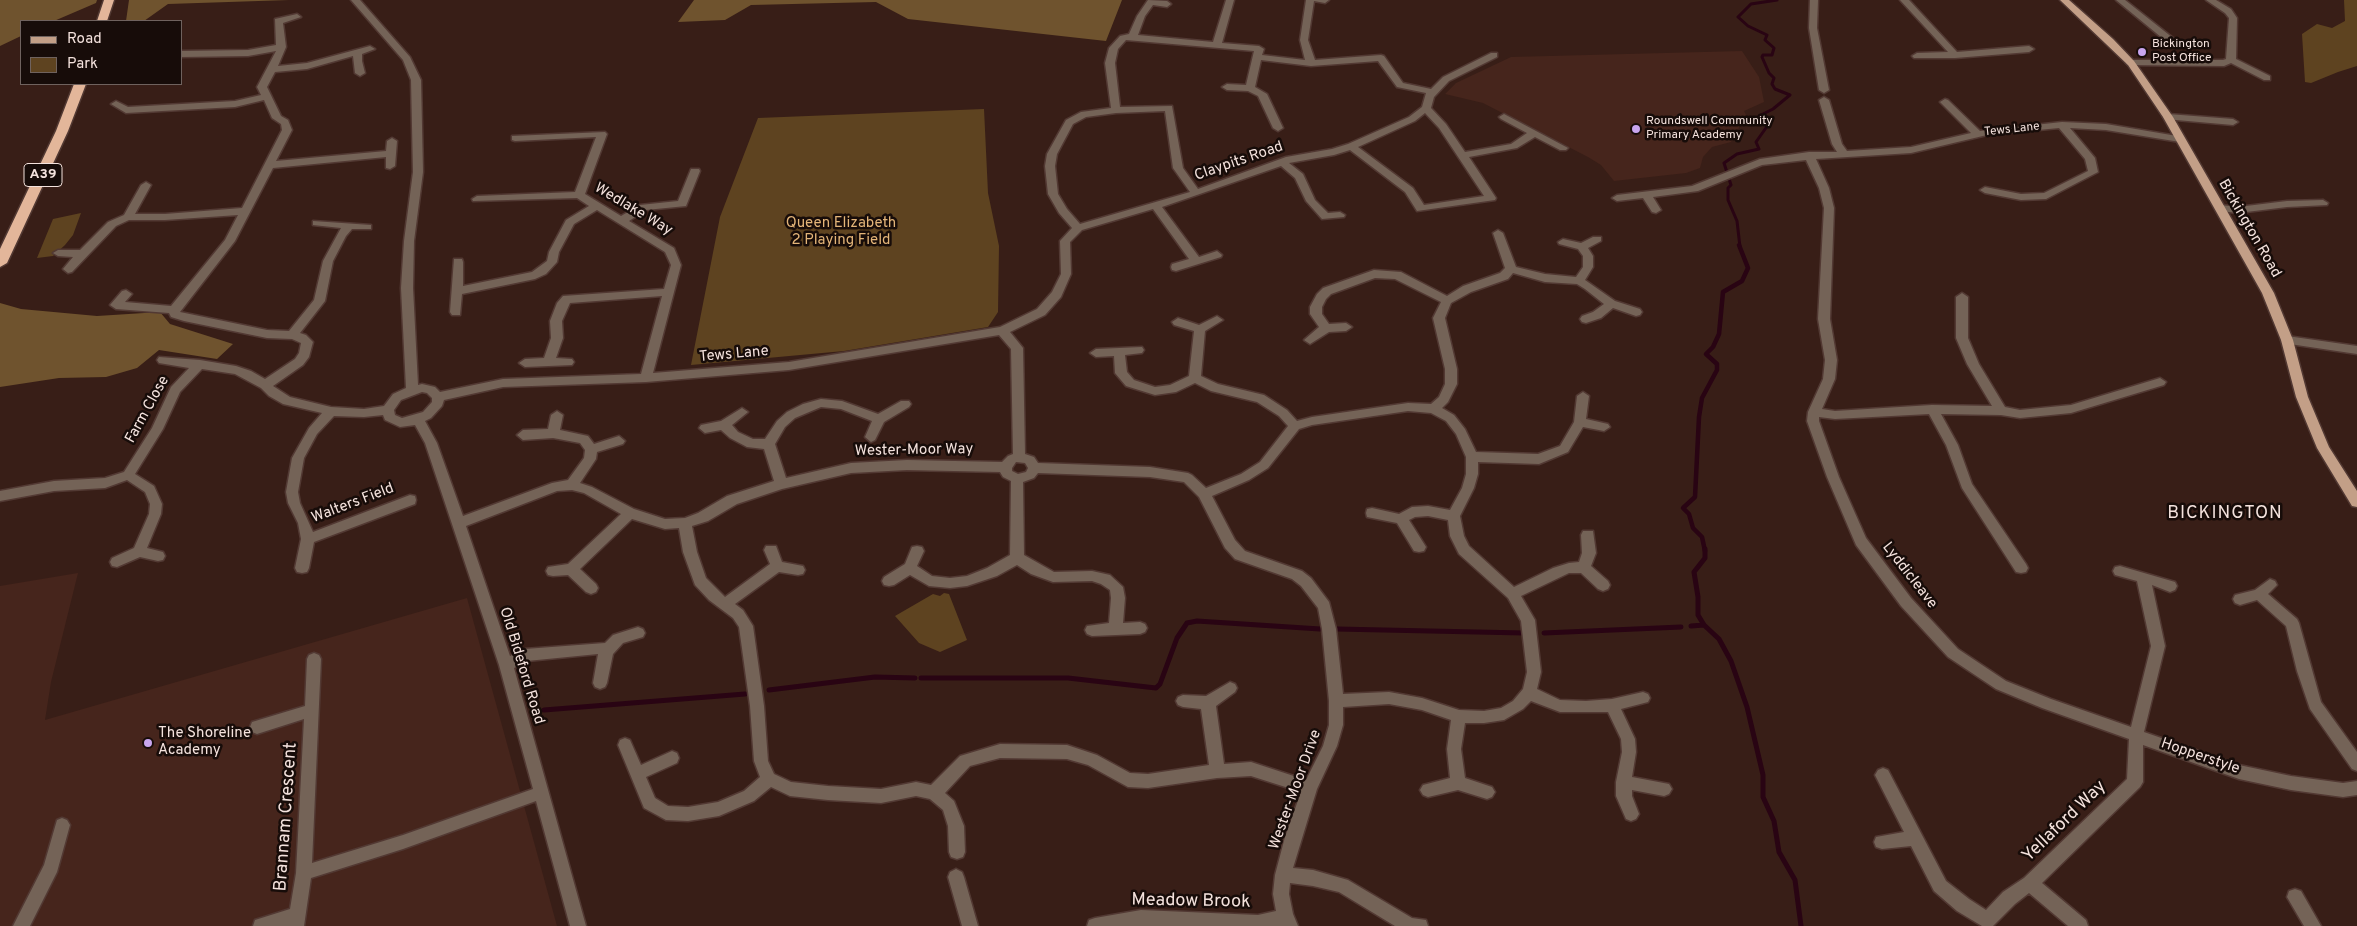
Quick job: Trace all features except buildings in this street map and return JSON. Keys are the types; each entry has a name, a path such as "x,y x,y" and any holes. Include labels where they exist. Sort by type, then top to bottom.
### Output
{"highway":[{"path":"102,20 108,0"},
{"name":"A39","path":"0,263 40,182 80,85"}],"main road":[{"name":"Bickington Road","path":"2064,0 2110,41 2131,63 2150,88 2168,118 2268,293 2287,340 2302,398 2323,448 2357,502"}],"street":[{"path":"355,0 407,59 416,80 418,172 408,241 407,288 412,390"},
{"path":"1217,44 1230,0"},
{"path":"1310,0 1304,40 1311,63"},
{"path":"1318,0 1325,0"},
{"path":"1814,0 1813,28 1824,95 1837,144 1844,154"},
{"path":"1904,0 1955,55"},
{"path":"2120,0 2170,40"},
{"path":"2210,0 2228,12 2233,18 2231,60"},
{"path":"1133,36 1141,16 1151,2 1167,4"},
{"path":"174,310 230,241 287,130 285,122 277,118 262,87 280,56 281,47 278,21 297,17"},
{"path":"1116,110 1110,71 1111,56 1118,42 1123,38 1133,36 1259,49 1259,57 1250,88"},
{"path":"182,54 248,53 281,47"},
{"path":"1917,56 2029,49"},
{"path":"273,70 307,66 370,50"},
{"path":"358,53 357,61 360,73"},
{"path":"1351,146 1409,190 1421,209 1491,198 1443,126 1426,108 1429,96 1446,80 1494,55"},
{"path":"1259,57 1311,63 1381,58 1400,85 1433,92"},
{"path":"2131,63 2224,63 2231,60"},
{"path":"2231,60 2266,78"},
{"path":"1227,87 1250,88 1262,94 1278,128"},
{"path":"116,104 126,110 235,104 266,97"},
{"path":"1945,102 1978,134"},
{"path":"1078,228 1060,207 1053,194 1050,166 1052,154 1065,128 1075,118 1094,112 1169,108 1178,168 1196,193"},
{"name":"Claypits Road","path":"1078,228 1196,193 1290,159 1334,152 1412,119 1426,108"},
{"path":"1504,117 1563,148"},
{"path":"2168,118 2233,122"},
{"path":"1985,190 2021,196 2046,196 2093,172 2090,158 2062,126"},
{"name":"Tews Lane","path":"1617,198 1694,189 1760,162 1809,155 1911,150 1978,134 2062,126 2118,128 2180,139"},
{"path":"1462,155 1514,146 1534,133"},
{"path":"515,138 602,134 579,195"},
{"path":"390,166 392,141"},
{"path":"268,165 376,157 391,154"},
{"path":"1809,155 1824,188 1829,208 1824,319 1831,360 1829,379 1814,412 1835,415 1932,409 2001,411 2020,414 2071,409 2160,382"},
{"path":"1282,162 1299,176 1311,201 1326,217 1340,215"},
{"path":"622,220 644,207 682,204 695,171"},
{"path":"128,217 146,185"},
{"path":"1646,194 1656,210"},
{"name":"Wedlake Way","path":"477,199 579,195 670,250 676,264 646,378"},
{"path":"2220,208 2238,210 2287,204 2322,203"},
{"path":"1155,205 1196,261"},
{"path":"457,291 535,275 542,271 552,262 554,252 570,222 596,206"},
{"path":"68,269 112,224 128,217 165,217 244,211"},
{"path":"317,224 367,227"},
{"path":"292,335 319,301 328,262 341,235 349,226"},
{"name":"Tews Lane","path":"438,397 503,383 646,378 789,366 1002,331 1028,320 1050,303 1062,285 1066,274 1066,241 1078,228"},
{"path":"1498,233 1511,269"},
{"path":"1582,247 1597,239"},
{"path":"1563,242 1582,247 1588,256 1588,267 1579,281"},
{"path":"58,253 82,254"},
{"path":"1176,267 1217,255"},
{"path":"456,312 458,262"},
{"path":"1511,269 1545,278 1579,281 1589,286 1611,304 1636,312"},
{"path":"1434,410 1444,399 1452,384 1451,369 1439,318 1447,301 1468,289 1504,276 1511,269"},
{"path":"1326,328 1316,314 1316,307 1321,297 1328,291 1374,274 1397,275 1447,301"},
{"path":"548,364 557,338 556,321 563,303 567,299 669,292"},
{"path":"126,294 116,305 174,310"},
{"path":"1962,297 1962,338 1973,364 2001,411"},
{"path":"1586,320 1597,315 1611,304"},
{"path":"174,310 175,314 184,317 267,334 292,335 302,338 307,342 305,354 299,362 265,385"},
{"path":"1178,322 1200,329 1217,320"},
{"path":"1310,340 1326,328 1346,327"},
{"path":"1195,378 1200,329"},
{"path":"1002,331 1017,348 1019,457"},
{"path":"2287,340 2357,350"},
{"path":"1096,353 1138,350"},
{"path":"1119,351 1121,373 1130,383 1143,389 1155,391 1172,389 1195,378"},
{"path":"163,360 223,367 248,374 265,385 272,393 287,401 332,411 364,413 388,410"},
{"path":"525,363 548,364 568,362"},
{"name":"Farm Close","path":"128,475 157,429 175,390 200,364"},
{"path":"1195,378 1215,388 1260,398 1283,413 1295,426"},
{"path":"412,390 431,390 438,397 433,410 419,420 410,422 394,420 389,417 388,410 396,397 412,390"},
{"path":"1472,457 1538,459 1564,449 1580,422 1582,396"},
{"path":"781,484 769,444 780,424 791,415 822,403 842,405 879,418"},
{"path":"871,437 879,418 905,404"},
{"path":"1204,494 1245,477 1264,465 1295,426 1312,421 1408,407 1434,410 1450,418 1461,432 1472,457 1472,474 1468,488 1454,516 1457,536 1464,550 1513,594 1528,620 1534,672 1529,692 1518,705 1504,714 1484,717 1459,716 1422,704 1390,698 1336,700"},
{"path":"1932,409 1952,445 1966,486 2021,568"},
{"name":"Walters Field","path":"302,568 308,538 304,523 294,503 292,492 298,458 314,431 332,411"},
{"path":"705,428 724,425 742,412"},
{"name":"Lyddicleave","path":"1814,412 1813,421 1833,477 1862,542 1906,602 1953,653 2001,685 2047,704"},
{"path":"553,433 557,415"},
{"name":"Old Bideford Road","path":"419,420 431,443 506,665 578,926"},
{"path":"1580,422 1604,427"},
{"path":"724,425 734,435 751,444 769,444"},
{"path":"459,523 556,486 572,485 590,459 591,449 584,439 553,433 523,436"},
{"path":"591,449 619,441"},
{"path":"1019,457 1030,460 1034,468 1030,475 1016,478 1007,474 1006,467 1012,459 1019,457"},
{"name":"Wester-Moor Way","path":"572,485 588,490 630,513 665,524 685,523 703,517 732,500 781,484 851,468 907,465 1006,467"},
{"name":"Wester-Moor Drive","path":"1034,468 1172,474 1188,478 1204,494 1230,544 1240,555 1297,575 1306,582 1324,606 1329,629 1336,700 1336,725 1330,746 1310,788 1292,837 1283,875 1281,894 1288,920"},
{"path":"0,496 54,486 105,483 128,475 150,489 156,504 155,514 138,552"},
{"path":"1016,478 1016,558"},
{"name":"Walters Field","path":"308,538 410,500"},
{"path":"1400,520 1412,512 1428,511 1454,516"},
{"path":"553,571 571,569 630,513"},
{"path":"1372,513 1400,520 1419,547"},
{"path":"685,523 690,552 700,581 714,596 738,614 746,626 757,706 761,761 769,779 790,789 828,793 881,796 916,790 934,793 949,806 956,826 957,852"},
{"path":"1584,567 1589,554 1588,535"},
{"path":"771,550 777,566"},
{"path":"889,581 910,568 917,550"},
{"path":"117,562 138,552 158,556"},
{"path":"910,568 929,581 960,582 979,579 1016,558"},
{"path":"1016,558 1036,570 1053,577 1092,576 1106,579 1116,587 1118,598 1115,629"},
{"path":"726,604 777,566 798,570"},
{"path":"1513,594 1569,568 1584,567 1603,585"},
{"path":"571,569 591,588"},
{"path":"2120,571 2170,586"},
{"name":"Yellaford Way","path":"1986,923 2009,898 2030,883 2135,782 2136,736 2158,646 2143,577"},
{"path":"2240,599 2264,589 2292,622 2304,671 2315,705 2357,764"},
{"path":"1092,630 1140,628"},
{"path":"600,683 606,650 618,638 638,633"},
{"path":"506,665 525,655 603,648 606,650"},
{"name":"Brannam Crescent","path":"297,920 304,873 314,658"},
{"path":"1183,701 1208,703 1230,688"},
{"path":"1529,692 1542,700 1560,706 1612,705 1643,698"},
{"path":"1208,703 1217,771"},
{"name":"Hopperstyle","path":"2047,704 2239,772 2291,784 2343,790 2357,788"},
{"path":"1612,705 1628,739 1629,752 1624,782 1624,796 1631,814"},
{"name":"Brannam Crescent","path":"257,726 312,710"},
{"path":"1458,783 1454,749 1459,716"},
{"path":"626,745 650,803 666,812 681,813 719,809 749,796 769,779"},
{"path":"934,793 965,761 1000,751 1067,752 1092,760 1128,780 1148,781 1217,771 1252,769 1310,788"},
{"path":"638,773 672,758"},
{"path":"1884,775 1940,886 1986,923"},
{"path":"1624,782 1664,789"},
{"path":"1428,790 1458,783 1487,792"},
{"path":"304,873 404,842 540,793"},
{"path":"21,926 51,867 62,825"},
{"path":"1882,842 1915,838"},
{"path":"1283,875 1313,878 1342,884 1410,926 1420,926"},
{"path":"956,877 970,926"},
{"path":"2030,883 2080,926"},
{"path":"2295,897 2313,926"},
{"name":"Meadow Brook","path":"1095,926 1142,918 1258,923 1288,920"},
{"path":"261,926 297,920"}],"shaded area":[{"path":"0,0 97,0 96,3 56,20 20,20 20,36 0,46"},
{"path":"129,0 289,0 168,4 145,20 126,20"},
{"path":"694,0 1122,0 1106,41 908,19 876,2 751,5 725,20 678,22"},
{"name":"Roundswell Community Primary Academy","path":"1742,51 1759,77 1764,102 1744,111 1746,115 1731,142 1712,147 1703,157 1700,168 1686,173 1614,181 1601,165 1588,157 1483,103 1445,94 1456,83 1511,57"},
{"path":"0,303 21,309 97,316 160,312 170,324 233,344 217,359 159,350 137,368 106,377 59,378 0,387"},
{"path":"78,573 51,682 45,720 467,598 557,926 0,926 0,586"}],"green space":[{"path":"2344,0 2357,0 2357,66 2311,83 2305,82 2302,34 2317,24 2332,28 2345,21"},
{"name":"Queen Elizabeth 2 Playing Field","path":"984,109 988,193 999,246 998,312 988,327 844,351 691,365 720,217 758,118"},
{"path":"81,213 73,235 65,245 53,256 37,258 53,219"},
{"path":"944,593 949,594 967,640 940,652 919,643 895,616 933,594 940,596"}],"waterway":[{"path":"1740,247 1737,221 1728,200 1728,188 1731,185 1724,163 1737,154 1759,149 1756,142 1768,125 1759,116 1773,109 1790,95 1775,89 1772,84 1774,78 1769,73 1762,57 1763,55 1772,55 1774,48 1765,40 1767,35 1748,26 1738,17 1751,4 1777,0"},
{"path":"1705,551 1702,537 1693,528 1689,514 1683,508 1695,497 1699,417 1702,398 1717,370 1717,364 1706,354 1713,347 1719,334 1723,292 1742,281 1748,268 1739,245"},
{"path":"1704,625 1698,615 1698,597 1694,572 1705,558 1705,551"},
{"path":"921,678 1068,678 1156,688 1160,684 1177,638 1187,623 1197,621 1320,629"},
{"path":"1691,626 1704,625"},
{"path":"1704,625 1719,639 1731,661 1747,707 1763,775 1763,797 1774,821 1779,852 1795,880 1801,926"},
{"path":"1544,633 1681,627"},
{"path":"1337,629 1524,633"},
{"path":"769,690 875,677 915,678"},
{"path":"544,710 745,694"}],"place":[{"name":"Bickington Post Office","path":"2142,52"},
{"name":"Roundswell Community Primary Academy","path":"1636,129"},
{"name":"The Shoreline Academy","path":"148,743"}],"district":[{"name":"BICKINGTON","path":"2225,514"}]}
